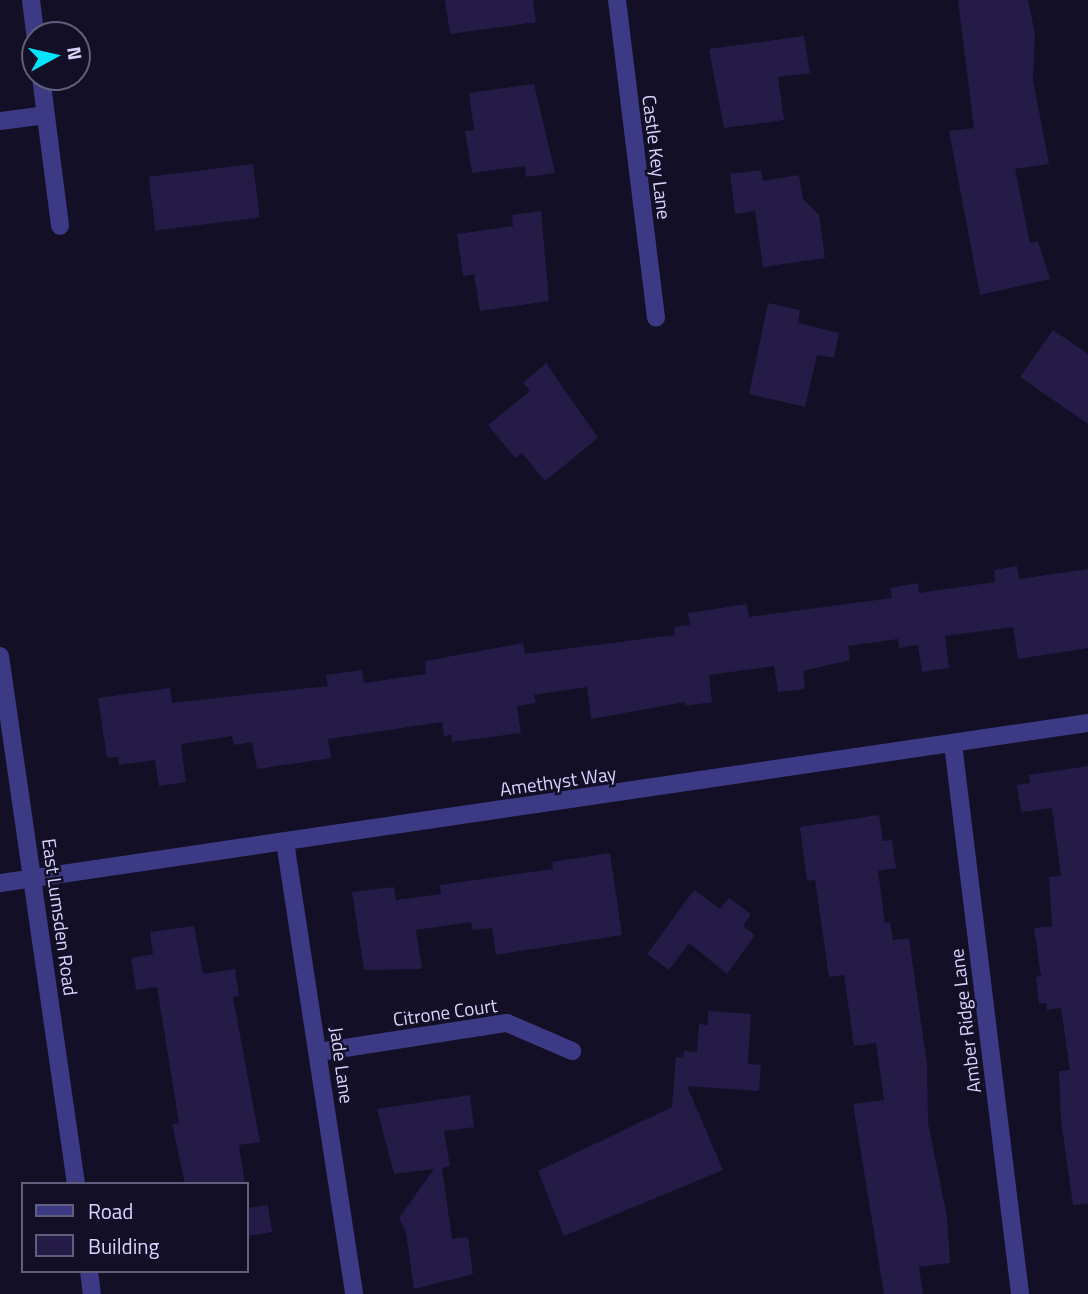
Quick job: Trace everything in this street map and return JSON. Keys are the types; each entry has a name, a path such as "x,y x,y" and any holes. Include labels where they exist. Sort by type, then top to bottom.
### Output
{"street":[{"path":"31,0 33,21"},
{"name":"Castle Key Lane","path":"617,0 656,318"},
{"path":"43,91 60,226"},
{"path":"0,121 46,115"},
{"name":"East Lumsden Road","path":"0,656 76,1182"},
{"name":"Amethyst Way","path":"0,883 1088,723"},
{"name":"Amber Ridge Lane","path":"953,744 1020,1294"},
{"name":"Jade Lane","path":"285,842 354,1294"},
{"name":"Citrone Court","path":"319,1052 507,1023 572,1051"},
{"path":"89,1273 92,1294"}],"building":[{"path":"445,0 533,0 536,22 450,34"},
{"path":"958,0 1028,0 1035,34 1033,80 1049,164 1015,169 1030,243 1038,241 1050,279 980,295 949,131 974,128"},
{"path":"804,36 810,73 778,77 784,120 724,128 709,49"},
{"path":"534,84 555,173 526,177 525,166 472,173 465,131 474,130 469,93"},
{"path":"253,164 260,218 155,230 149,177"},
{"path":"761,170 763,181 799,175 803,199 819,215 825,258 763,267 755,211 735,214 730,174"},
{"path":"541,211 549,301 480,311 474,274 463,276 457,234 513,226 512,215"},
{"path":"768,303 800,310 798,323 839,333 834,358 817,355 805,407 749,394"},
{"path":"1053,330 1088,354 1088,424 1020,377"},
{"path":"546,363 598,438 545,481 522,453 515,458 488,425 530,391 523,383"},
{"path":"1017,566 1019,579 1088,569 1088,648 1018,659 1013,627 945,636 949,668 922,672 918,645 899,648 898,639 848,646 850,660 803,671 805,689 778,692 774,666 709,675 712,702 685,706 685,702 591,719 587,687 534,695 536,703 517,706 521,733 452,742 451,735 444,736 442,722 328,739 331,758 257,769 252,742 234,745 232,736 181,744 186,782 159,786 155,760 119,765 118,757 107,758 98,698 170,688 172,703 328,686 326,675 362,670 364,683 426,674 425,661 523,643 525,654 675,635 674,627 690,625 688,613 747,604 749,617 892,598 890,588 918,583 919,593 995,582 994,570"},
{"path":"1088,766 1088,1204 1073,1205 1061,1120 1059,1071 1070,1070 1061,1008 1047,1010 1046,1003 1039,1004 1036,977 1041,976 1034,928 1052,926 1049,877 1061,876 1052,808 1021,812 1017,785 1030,783 1029,775"},
{"path":"879,815 883,841 892,840 896,868 878,871 885,923 890,922 893,940 909,938 927,1064 928,1123 947,1217 950,1263 919,1267 923,1294 884,1294 853,1104 884,1100 876,1043 854,1046 844,975 829,977 815,880 807,881 800,827"},
{"path":"610,853 622,935 496,955 492,928 473,930 471,922 416,930 422,969 364,970 352,892 394,887 396,900 441,894 440,885 553,869 552,862"},
{"path":"694,890 720,909 729,898 751,914 743,926 755,935 727,974 689,943 669,970 647,954"},
{"path":"194,926 203,974 235,969 239,996 233,997 260,1142 239,1145 245,1182 185,1182 172,1124 179,1123 157,987 136,990 131,958 153,954 150,932"},
{"path":"708,1011 751,1014 748,1064 761,1065 759,1091 687,1086 723,1170 564,1236 538,1171 672,1107 676,1057 683,1058 684,1051 697,1052 699,1024 708,1025"},
{"path":"470,1095 474,1127 444,1131 450,1166 442,1168 452,1239 468,1237 473,1274 414,1289 406,1233 399,1218 434,1169 394,1174 377,1109"},
{"path":"268,1205 272,1232 248,1236 248,1208"}]}
